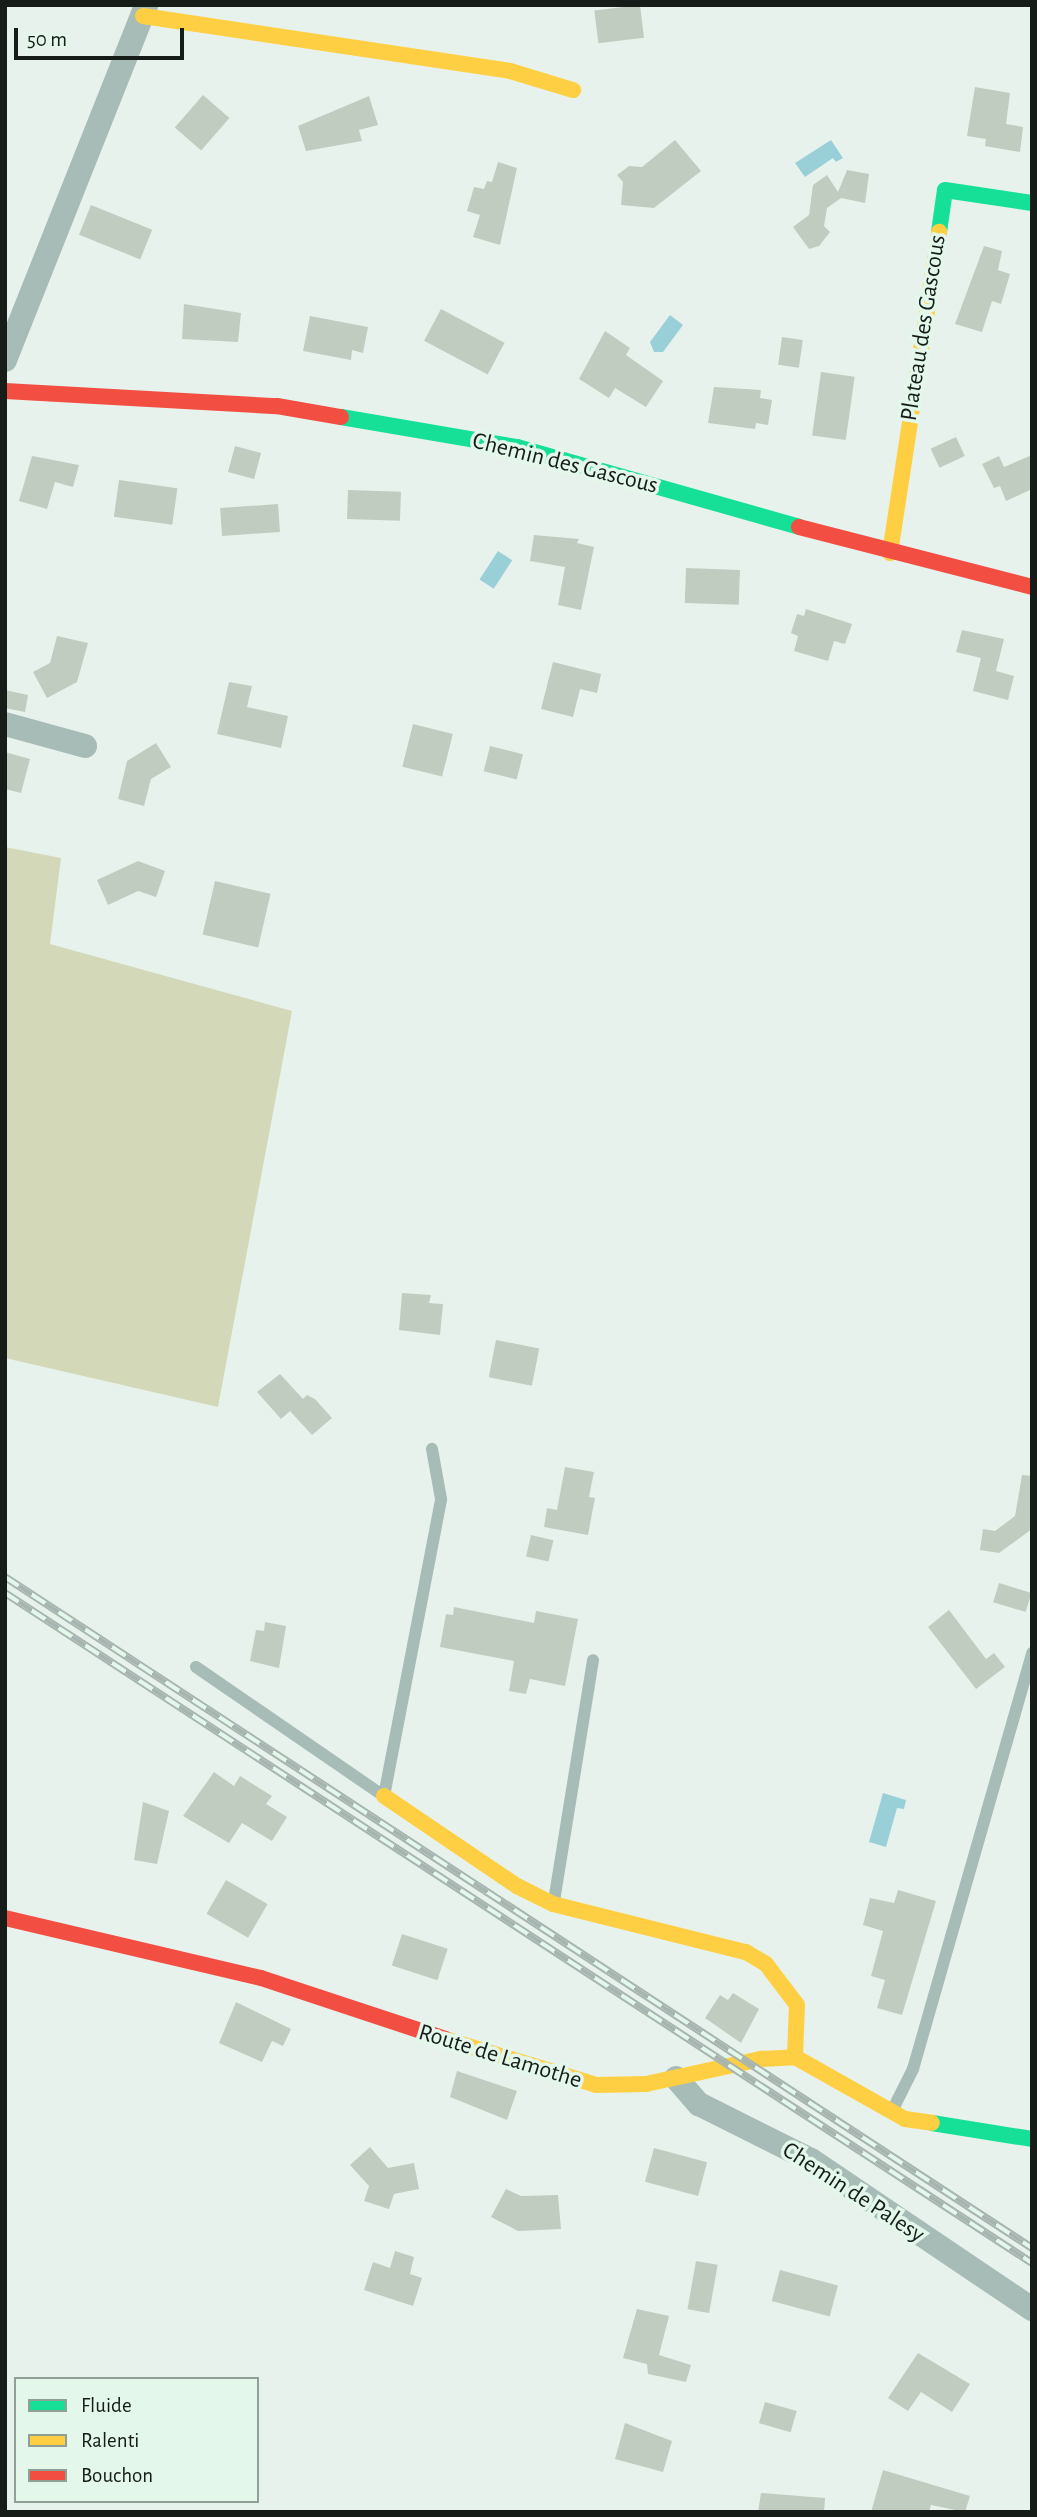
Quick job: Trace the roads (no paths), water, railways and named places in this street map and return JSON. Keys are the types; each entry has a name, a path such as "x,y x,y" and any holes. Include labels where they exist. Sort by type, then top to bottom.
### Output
{"street":[{"path":"5,360 145,10 510,71 573,90"},
{"name":"Plateau des Gascous","path":"890,553 945,190 1032,203"},
{"name":"Chemin des Gascous","path":"5,391 12,387 276,406 517,447 890,553 1032,587"},
{"path":"5,724 85,746"},
{"path":"384,1796 517,1886 553,1904 746,1952 766,1964 797,2005 795,2057 890,2113 928,2125 1032,2139"},
{"name":"Route de Lamothe","path":"5,1918 261,1978 571,2080 620,2086 676,2078 761,2059 795,2057"},
{"name":"Chemin de Palesy","path":"676,2078 699,2104 811,2160 1032,2309"}],"lane":[{"path":"197,1667 384,1796 441,1499 432,1449"},
{"path":"890,2113 913,2069 1032,1653"},
{"path":"553,1904 593,1660"}],"water":[{"path":"831,140 843,158 836,162 833,158 805,177 795,163"},
{"path":"670,315 683,325 663,352 654,352 650,342"},
{"path":"498,551 512,560 494,589 479,580"},
{"path":"883,1793 906,1800 904,1809 897,1808 886,1847 869,1842"}],"railway":[{"path":"5,1577 1032,2248"},
{"path":"5,1593 1032,2263"}]}
